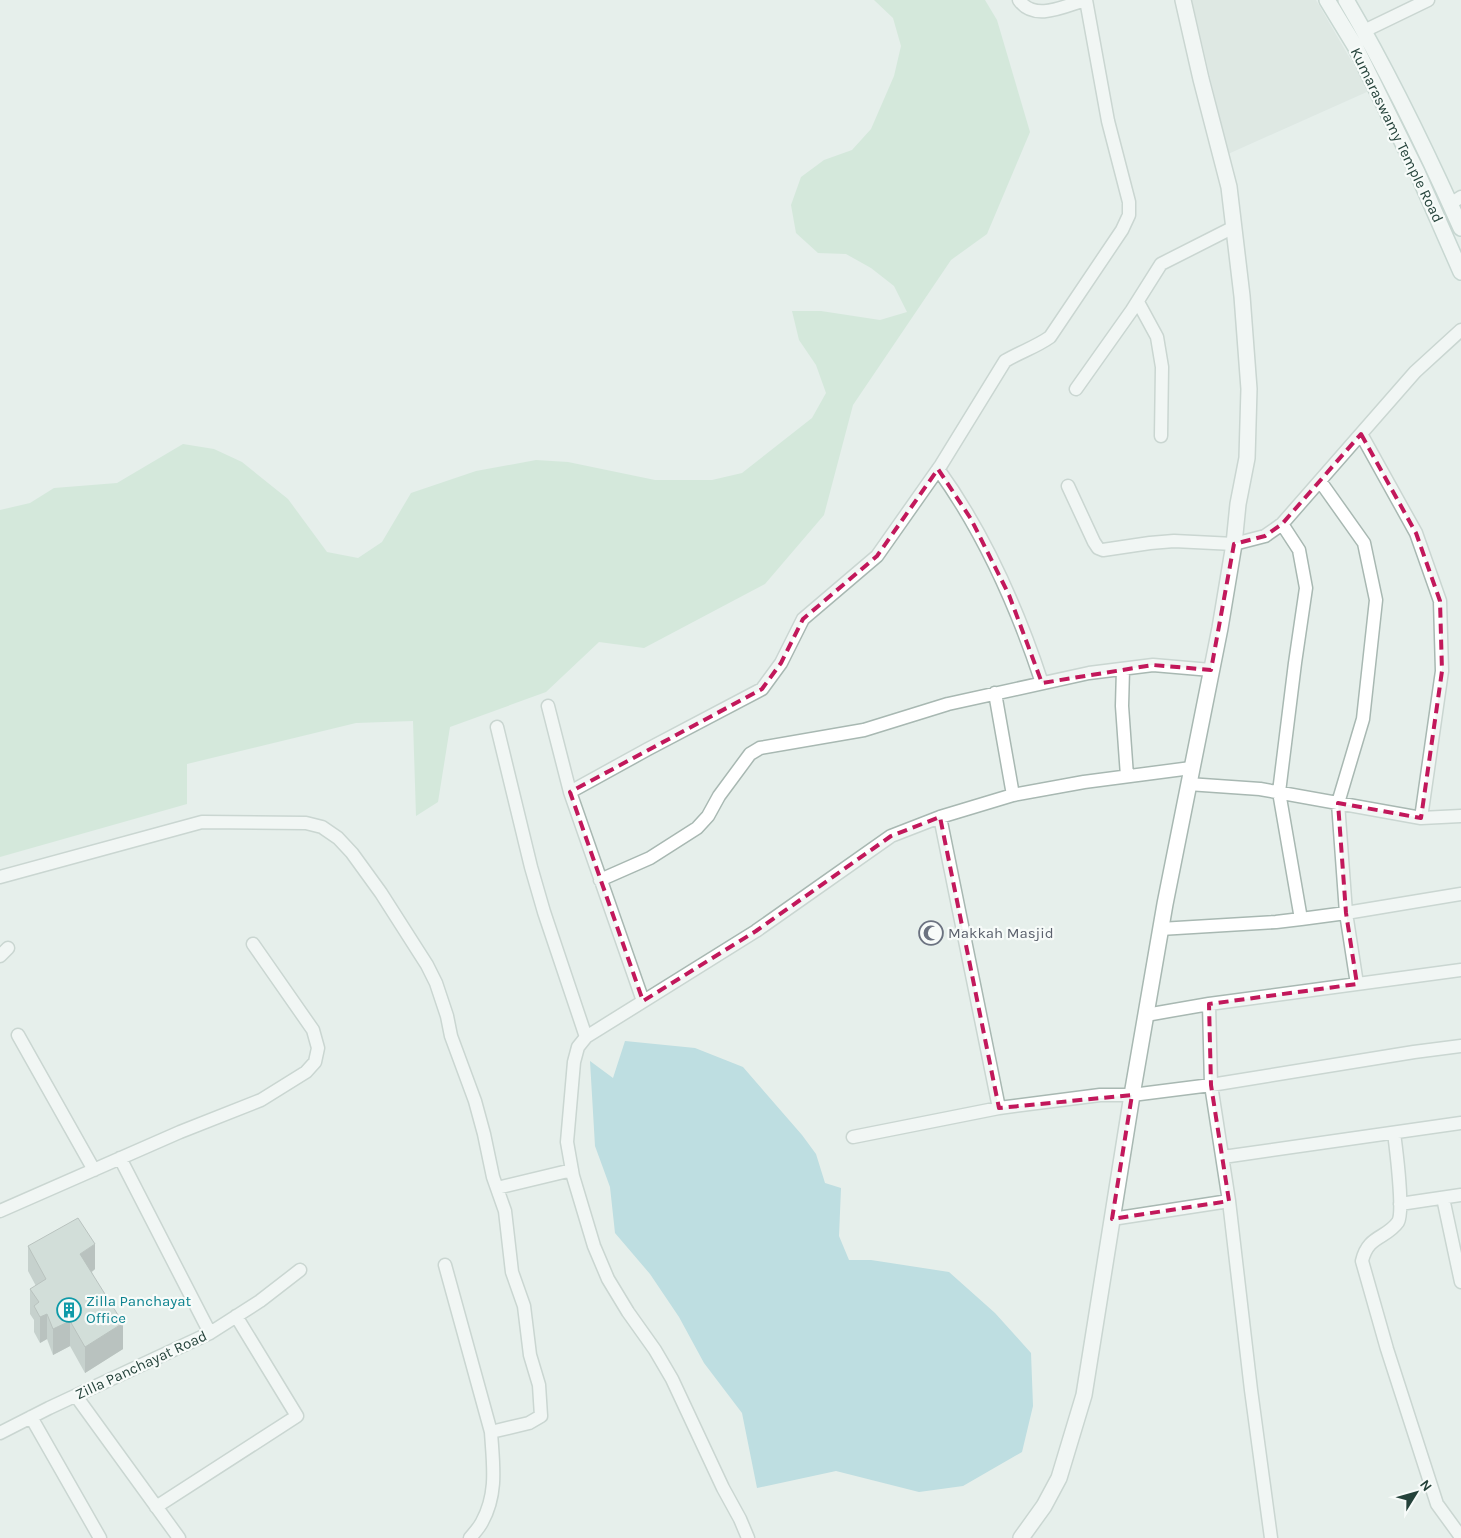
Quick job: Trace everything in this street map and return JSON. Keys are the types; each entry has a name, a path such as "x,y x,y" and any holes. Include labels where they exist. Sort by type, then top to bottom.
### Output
{"street":[{"path":"570,792 648,748 762,689 781,663 804,619 877,556 938,469 1005,361 1050,337 1122,230 1129,215 1129,202 1108,121 1085,0 1042,12 1031,10 1019,0"},
{"path":"1021,1538 1044,1506 1059,1478 1082,1404 1160,929 1220,628 1234,544 1238,504 1247,458 1249,389 1242,296 1229,187 1183,0"},
{"name":"Kumaraswamy Temple Road","path":"1327,0 1359,55 1417,172 1461,272"},
{"name":"Kumaraswamy Temple Road","path":"1346,0 1364,31 1434,168 1456,200 1461,228"},
{"path":"1364,31 1428,0"},
{"path":"1076,389 1138,302 1161,264 1234,227"},
{"path":"1138,302 1156,338 1162,367 1161,436"},
{"path":"1068,486 1094,542 1098,548 1103,550 1150,543 1234,544 1265,536 1282,524 1415,372 1461,330"},
{"path":"1361,434 1416,533 1440,601 1442,671 1421,818"},
{"path":"938,469 972,519 1009,595 1026,634 1042,683"},
{"path":"1320,481 1364,543 1376,600 1363,719 1338,803 1346,913 1357,984"},
{"path":"1282,524 1299,550 1306,588 1279,792 1301,919"},
{"path":"600,880 650,858 698,828 750,754 760,748 864,730 948,704 1089,673 1153,665 1211,670"},
{"path":"1123,669 1122,706 1127,776"},
{"path":"995,694 1013,795"},
{"path":"548,706 570,792 643,1001"},
{"path":"497,727 531,867 544,912 586,1036"},
{"path":"748,1538 672,1379 608,1279 594,1246 572,1170 567,1142 574,1062 578,1047 586,1036 756,931 891,836 940,817 1013,795 1084,782 1191,768"},
{"path":"1188,784 1260,789 1421,818 1461,816"},
{"path":"940,817 999,1108"},
{"path":"0,877 202,822 306,823 322,827 338,838 352,853 422,957 436,983 445,1008 450,1036 475,1101 496,1188 504,1211 512,1272 524,1306 530,1355 540,1385 541,1416 529,1423 491,1432"},
{"path":"1160,929 1276,922 1346,913 1461,894"},
{"path":"0,1211 180,1132 261,1100 306,1072 315,1062 318,1048 313,1030 253,944"},
{"path":"1146,1015 1209,1004 1461,970"},
{"path":"1209,1004 1211,1085 1229,1201 1271,1538"},
{"path":"18,1035 94,1170"},
{"path":"853,1137 999,1108 1100,1095 1132,1095 1211,1085 1461,1046"},
{"path":"1222,1158 1461,1123"},
{"path":"1394,1133 1400,1204 1399,1220 1372,1242 1365,1250 1362,1261 1437,1504 1461,1537"},
{"path":"120,1158 210,1333"},
{"path":"496,1188 572,1170"},
{"path":"1400,1204 1461,1195"},
{"path":"1443,1198 1461,1282"},
{"path":"1112,1220 1229,1201"},
{"path":"445,1265 491,1432 494,1489 490,1506 482,1523 470,1538"},
{"name":"Zilla Panchayat Road","path":"0,1433 30,1417 210,1333 260,1301 300,1270"},
{"path":"156,1507 297,1416 236,1316"},
{"path":"76,1396 179,1538"},
{"path":"30,1417 100,1538"}],"highlighted area":[{"path":"1361,434 1416,533 1440,601 1442,671 1421,818 1338,803 1346,913 1357,984 1209,1004 1211,1085 1229,1201 1112,1219 1132,1095 999,1108 940,817 891,836 756,931 643,1001 570,792 762,689 781,663 803,619 877,556 938,469 971,519 1009,595 1042,683 1153,665 1211,670 1234,544 1265,536 1282,524"}],"shaded area":[{"path":"1192,0 1316,0 1369,91 1228,154"}],"green space":[{"path":"874,0 985,0 997,20 1030,132 987,234 951,260 853,405 824,515 765,584 644,648 599,642 546,692 450,727 438,802 416,816 413,721 356,723 187,764 187,804 0,857 0,510 30,503 54,488 117,483 183,444 214,449 242,462 288,499 327,552 358,558 382,542 411,493 476,471 536,460 568,462 655,480 712,480 742,473 812,418 826,393 816,365 799,340 792,311 821,311 880,320 907,312 894,286 871,268 846,254 818,253 796,233 791,205 801,177 824,160 852,150 871,129 894,76 901,46 893,18"}],"water":[{"path":"625,1041 695,1048 743,1067 816,1154 825,1183 841,1188 839,1236 849,1260 871,1260 949,1272 995,1313 1031,1353 1033,1406 1022,1452 963,1486 919,1492 836,1471 757,1488 742,1413 704,1363 679,1317 650,1274 615,1233 610,1187 595,1146 590,1061 613,1078"}],"building":[{"name":"Zilla Panchayat Office","path":"78,1218 95,1244 80,1254 123,1323 85,1347 70,1321 53,1329 47,1314 40,1317 34,1306 39,1302 30,1289 46,1279 28,1246"}],"place":[{"name":"Makkah Masjid","path":"931,933"},
{"name":"Zilla Panchayat Office","path":"69,1310"}]}
